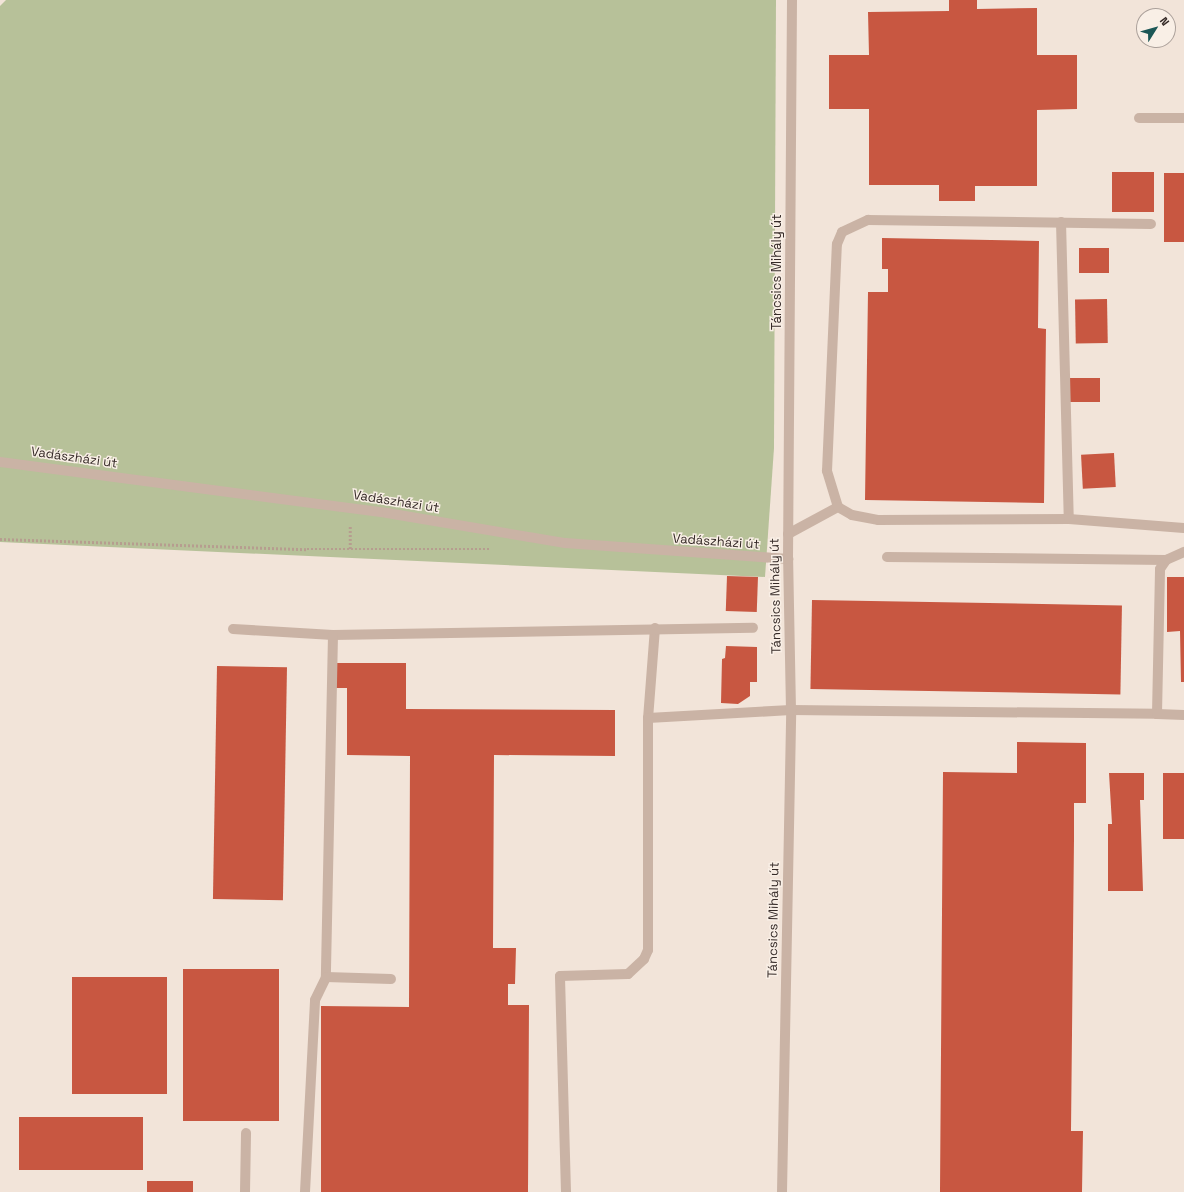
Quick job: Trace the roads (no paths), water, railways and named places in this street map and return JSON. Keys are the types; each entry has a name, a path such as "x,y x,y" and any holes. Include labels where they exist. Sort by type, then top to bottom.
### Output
{"street":[{"name":"Táncsics Mihály út","path":"782,1192 791,710 788,534 792,0"},
{"path":"1139,118 1184,118"},
{"path":"1151,224 868,220 842,232 837,244 827,471 838,507 852,515 878,520 1069,518 1184,528"},
{"path":"1061,222 1069,518"},
{"name":"Vadászházi út","path":"0,462 351,508 565,543 788,559"},
{"path":"788,534 838,507"},
{"path":"886,557 1166,560 1184,552"},
{"path":"1157,714 1158,584 1166,560"},
{"path":"233,629 333,635 656,628 753,628"},
{"path":"566,1192 560,976 628,974 641,963 648,950 648,718 656,628"},
{"path":"305,1192 315,1000 326,977 333,635"},
{"path":"648,718 791,710 1184,715"},
{"path":"326,977 391,979"},
{"path":"245,1192 246,1133"}]}
